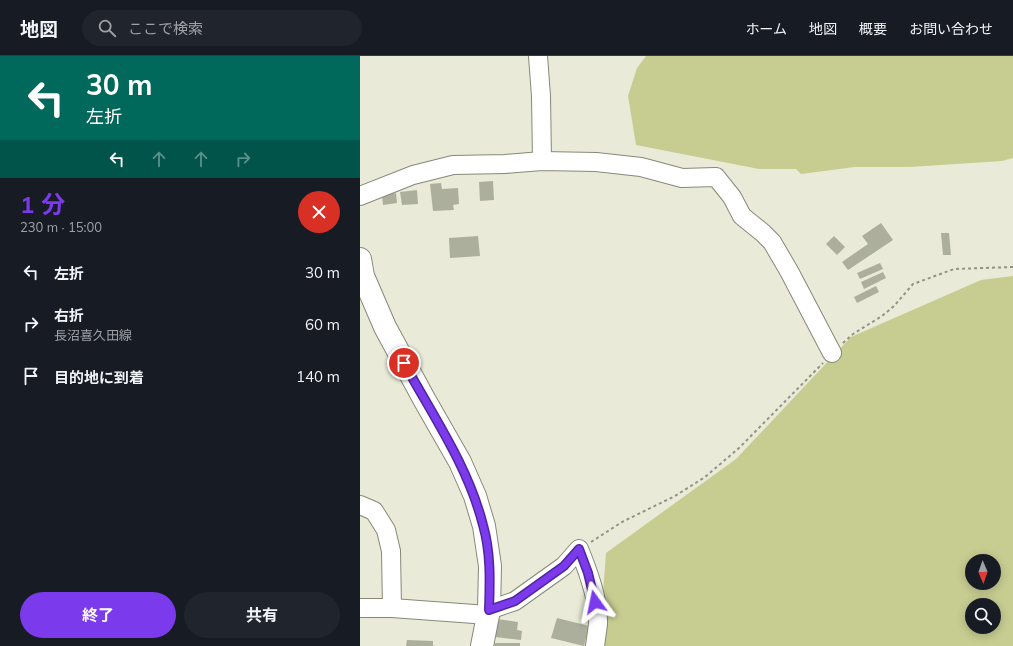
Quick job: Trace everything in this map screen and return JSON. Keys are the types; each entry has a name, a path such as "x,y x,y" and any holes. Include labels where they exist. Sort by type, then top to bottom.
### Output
{"main road":[{"path":"360,259 363,276 385,327 460,462 484,526 490,566 489,613 482,646"}],"street":[{"path":"538,56 541,96 542,161"},
{"path":"360,196 412,175 453,166 542,161 596,162 642,167 682,178 716,177 732,197 742,216 764,233 772,242 789,270 832,352"},
{"path":"360,505 374,512 386,530 391,551 392,608"},
{"path":"360,608 392,608 489,613 515,601 564,566 579,549 588,573 597,611 598,624 595,646"}],"path":[{"path":"579,549 622,522 675,496 705,477 739,448 832,352 853,334 882,316 894,306 913,284 954,269 1013,266"}],"green space":[{"path":"646,56 1013,56 1013,158 1002,161 910,167 855,167 801,174 796,169 759,169 636,145 628,96 637,68"},
{"path":"1013,276 1013,646 599,646 606,553 736,459 851,337 981,280"}],"building":[{"path":"493,181 494,200 480,201 479,182"},
{"path":"441,183 442,189 458,188 459,204 453,205 454,210 433,211 430,184"},
{"path":"417,190 418,204 402,205 400,192"},
{"path":"396,193 397,203 383,205 382,195"},
{"path":"881,223 893,240 848,270 842,262 868,244 862,236"},
{"path":"941,233 949,233 951,255 943,255"},
{"path":"478,236 480,256 450,258 449,238"},
{"path":"834,236 845,247 837,255 826,244"},
{"path":"880,263 883,269 860,279 857,273"},
{"path":"883,272 886,278 864,289 861,282"},
{"path":"876,286 879,292 857,303 854,297"},
{"path":"557,618 589,626 584,646 551,638"},
{"path":"497,619 518,622 517,630 522,631 521,640 495,637"},
{"path":"407,640 433,641 433,646 406,646"},
{"path":"495,643 520,643 520,646 494,646"}],"route":[{"path":"404,363 460,462 474,496 484,526 490,566 489,610 515,601 564,566 579,549 588,573 595,602"}]}
